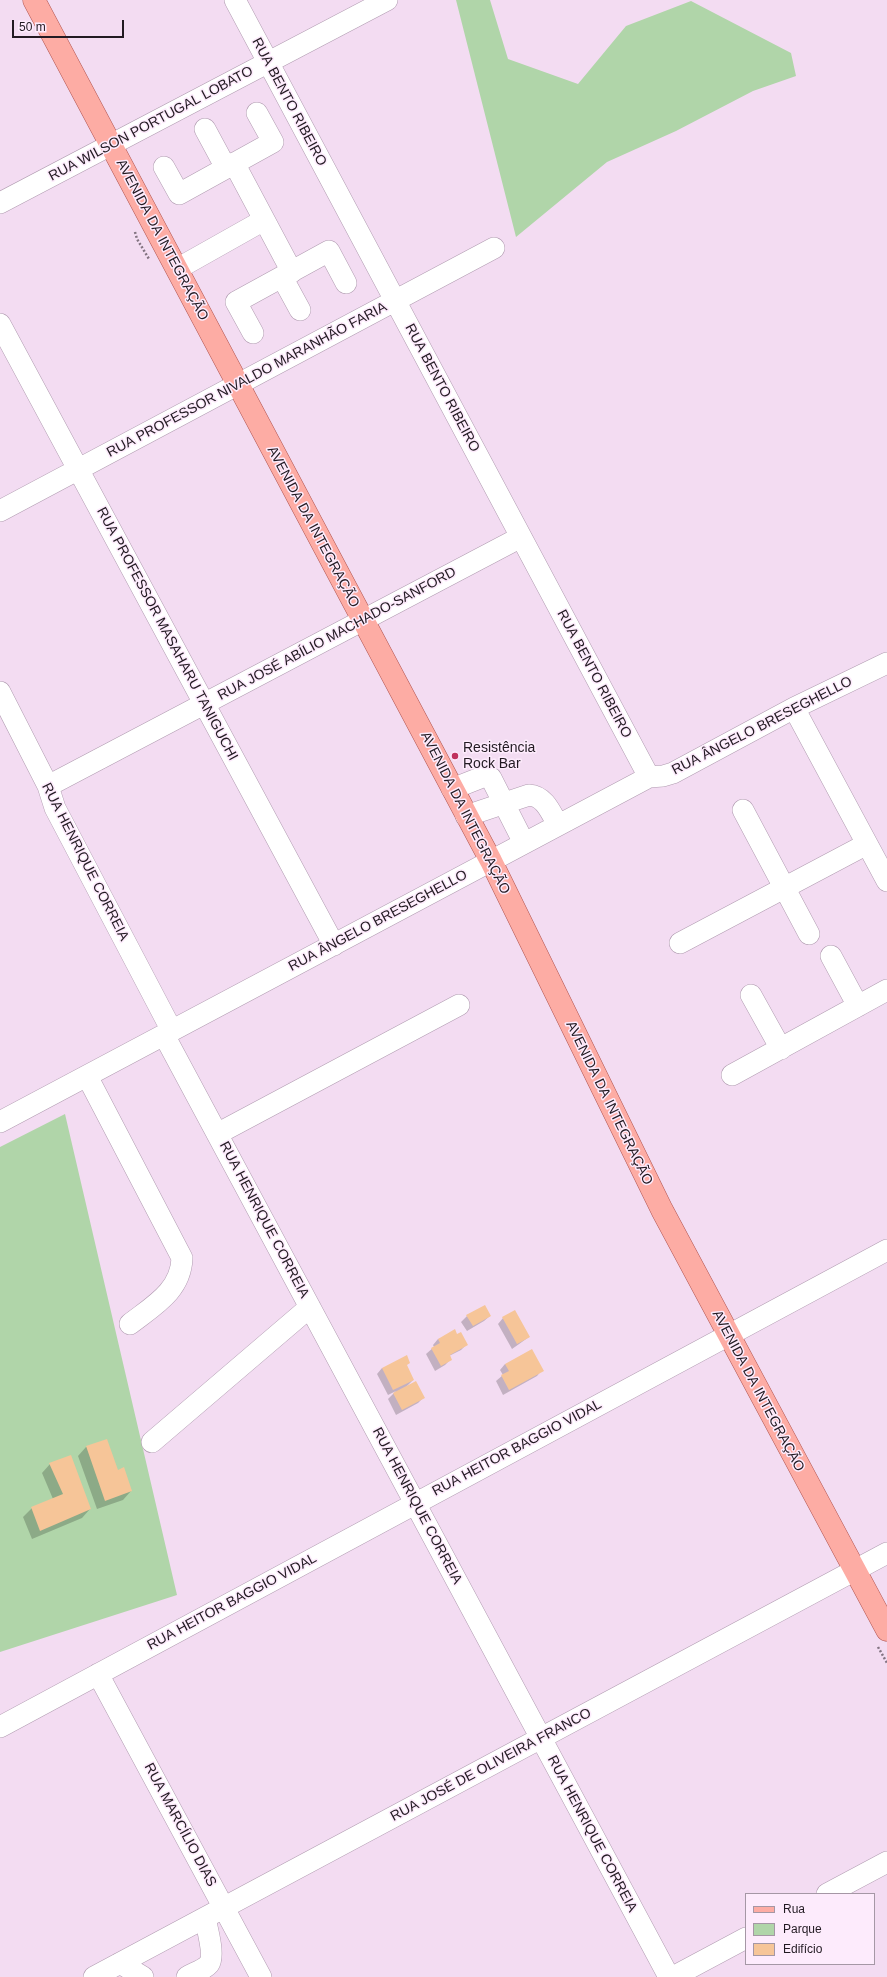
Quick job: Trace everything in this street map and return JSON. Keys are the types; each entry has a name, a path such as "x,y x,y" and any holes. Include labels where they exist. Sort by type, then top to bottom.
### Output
{"main road":[{"name":"AVENIDA DA INTEGRAÇÃO","path":"34,0 491,861 637,1162 887,1630"}],"street":[{"name":"RUA BENTO RIBEIRO","path":"235,0 649,776"},
{"name":"RUA WILSON PORTUGAL LOBATO","path":"0,203 387,0"},
{"path":"164,167 179,194 231,172 273,142 257,113"},
{"path":"205,129 259,222 300,310"},
{"path":"177,269 259,222"},
{"name":"RUA PROFESSOR NIVALDO MARANHÃO FARIA","path":"0,511 494,248"},
{"path":"253,333 236,302 283,272 329,251 346,283"},
{"name":"RUA PROFESSOR MASAHARU TANIGUCHI","path":"0,324 334,945"},
{"name":"RUA JOSÉ ABÍLIO MACHADO-SANFORD","path":"48,786 521,537"},
{"name":"RUA ÂNGELO BRESEGHELLO","path":"0,1122 649,776 673,773 794,708 887,663"},
{"name":"RUA HENRIQUE CORREIA","path":"0,692 48,786 55,808 217,1134 669,1977"},
{"path":"794,708 887,881"},
{"path":"452,789 488,776 505,804 524,843"},
{"path":"466,816 529,795 535,795 544,801 558,825"},
{"path":"743,810 809,934"},
{"path":"680,943 867,844"},
{"path":"831,956 858,1006"},
{"path":"732,1075 887,990"},
{"path":"752,995 781,1049"},
{"path":"217,1134 459,1005"},
{"path":"87,1076 182,1258 182,1264 174,1288 130,1324"},
{"name":"RUA HEITOR BAGGIO VIDAL","path":"0,1727 416,1504 728,1334 887,1250"},
{"path":"152,1442 310,1307"},
{"name":"RUA JOSÉ DE OLIVEIRA FRANCO","path":"94,1977 887,1553"},
{"name":"RUA MARCÍLIO DIAS","path":"98,1674 261,1977"},
{"path":"829,1893 887,1862"},
{"path":"187,1977 208,1965 210,1960 212,1952 205,1918"},
{"path":"673,1977 745,1939"},
{"path":"120,1963 143,1977"}],"green space":[{"path":"456,0 490,0 508,59 578,84 626,26 691,1 791,53 796,76 753,91 676,131 607,162 516,237"},
{"path":"65,1114 177,1595 0,1652 0,1147"}],"building":[{"path":"485,1305 491,1316 473,1326 466,1315"},
{"path":"515,1310 530,1337 517,1344 502,1317"},
{"path":"455,1329 457,1334 461,1332 468,1345 450,1355 452,1360 441,1366 431,1348 440,1343 438,1339"},
{"path":"532,1349 544,1371 509,1390 501,1375 509,1371 505,1364"},
{"path":"407,1355 410,1363 407,1365 414,1380 393,1390 382,1368"},
{"path":"416,1381 425,1398 402,1410 393,1393"},
{"path":"107,1439 118,1470 124,1467 132,1491 105,1501 86,1446"},
{"path":"71,1455 91,1509 40,1531 31,1507 63,1494 49,1463"}],"place":[{"name":"Resistência Rock Bar","path":"455,756"}]}
